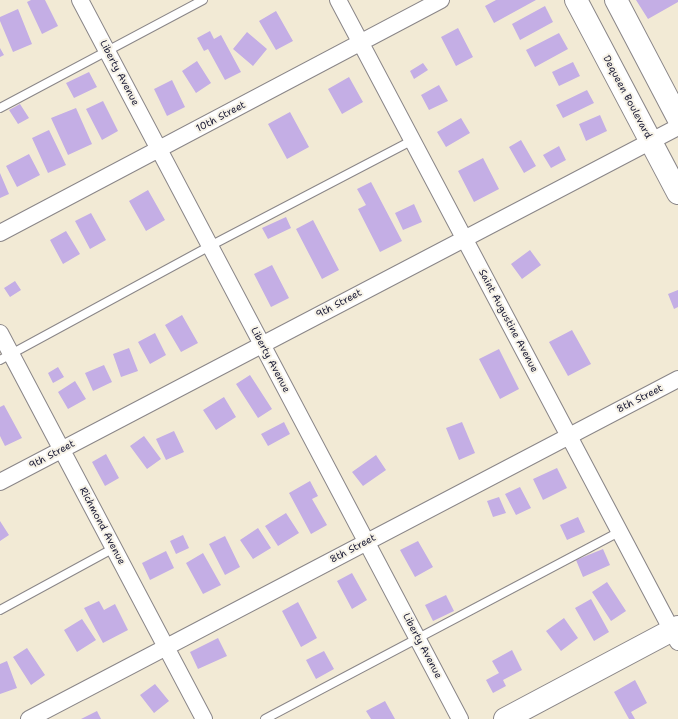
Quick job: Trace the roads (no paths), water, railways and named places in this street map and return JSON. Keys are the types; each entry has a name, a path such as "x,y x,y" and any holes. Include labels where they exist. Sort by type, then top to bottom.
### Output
{"street":[{"name":"Liberty Avenue","path":"80,0 460,719"},
{"name":"Saint Augustine Avenue","path":"338,0 620,532 676,633"},
{"name":"10th Street","path":"0,233 441,0"},
{"name":"Dequeen Boulevard","path":"576,0 678,193"},
{"path":"616,0 678,118"},
{"name":"9th Street","path":"0,482 678,127"},
{"name":"Richmond Avenue","path":"0,333 6,357 62,450 204,719"},
{"name":"8th Street","path":"29,719 678,379"},
{"path":"505,719 676,633"}],"lane":[{"path":"0,108 203,0"},
{"path":"6,357 210,246 413,140"},
{"path":"266,719 620,532"},
{"path":"0,610 114,548"}]}
